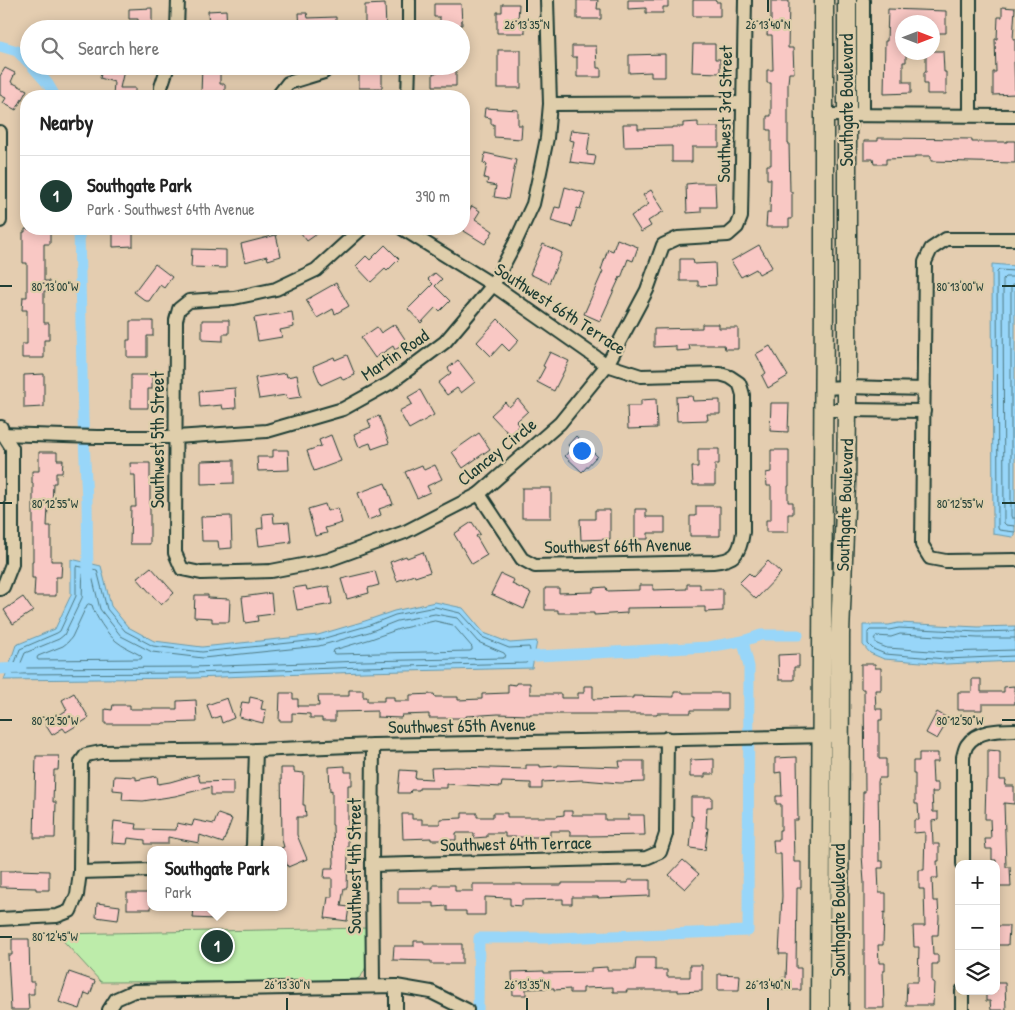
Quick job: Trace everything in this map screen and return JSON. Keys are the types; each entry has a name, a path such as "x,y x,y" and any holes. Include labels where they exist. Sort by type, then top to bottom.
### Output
{"main road":[{"name":"Southgate Boulevard","path":"820,1010 824,0"},
{"name":"Southgate Boulevard","path":"840,1010 840,634 846,484 855,116 847,0"}],"street":[{"path":"177,20 178,0"},
{"path":"409,0 409,20"},
{"name":"Martin Road","path":"1,431 70,436 176,436 267,431 343,409 390,382 445,342 493,285 515,243 532,204 547,138 550,104 547,0"},
{"name":"Southwest 3rd Street","path":"737,227 741,217 744,0"},
{"path":"855,116 864,0"},
{"path":"970,0 970,115"},
{"path":"161,90 165,75"},
{"path":"283,90 288,84 315,75"},
{"path":"408,75 408,90"},
{"path":"550,104 742,104"},
{"path":"823,115 1015,116"},
{"path":"0,132 0,221"},
{"name":"Clancey Circle","path":"182,569 201,574 271,572 328,560 405,532 479,494 560,423 607,364 647,290 663,245 678,238 728,235 737,227"},
{"name":"Southwest 5th Street","path":"182,569 175,553 176,320 179,309 189,301 234,298 276,290 316,270 354,235"},
{"name":"Southwest 66th Terrace","path":"413,235 493,285 607,364 641,376 720,374 739,382 743,395 743,532 740,547 733,556"},
{"path":"1015,239 946,239 931,248 925,262 922,545 930,558 946,561 1015,560"},
{"path":"823,388 924,389"},
{"path":"823,410 924,411"},
{"path":"1,431 12,448 12,564 1,588"},
{"name":"Southwest 66th Avenue","path":"479,494 522,559 535,566 713,562 724,561 733,556"},
{"path":"963,860 963,757 967,745 976,736 992,731 1015,730"},
{"name":"Southwest 65th Avenue","path":"80,872 81,762 86,755 100,752 256,750 373,745 667,738 840,736"},
{"name":"Southwest 64th Terrace","path":"372,865 646,858 660,852 666,834 667,738"},
{"name":"Southwest 4th Street","path":"373,745 373,986"},
{"path":"252,846 256,750"},
{"path":"0,918 57,916 70,911 77,896 80,872 147,870"},
{"path":"109,1010 116,998 134,991 373,986 396,986 431,992 467,1010"},
{"path":"396,986 396,1010"},
{"path":"962,995 962,1010"}],"green space":[{"path":"367,928 368,949 364,971 355,980 347,981 101,982 57,934"}],"water":[{"path":"992,264 1015,266 1015,536 1013,537 993,534"},
{"path":"71,559 101,566 111,606 128,627 154,641 202,647 318,635 394,611 435,602 463,608 484,633 510,643 537,641 532,668 193,678 4,680 16,645 55,629 71,595"},
{"path":"898,623 978,627 1015,626 1015,661 946,664 884,659 870,653 863,645 863,625"}],"building":[{"path":"577,0 598,0 597,9 601,9 601,19 577,19"},
{"path":"628,0 668,0 668,7 663,7 663,13 646,13 646,8 628,9"},
{"path":"693,0 715,0 720,2 720,16 693,16"},
{"path":"771,1 789,1 788,48 793,48 794,73 789,73 788,83 788,143 790,192 792,192 792,219 789,219 789,227 766,227 767,213 770,213 771,179 767,179 767,165 771,165 771,130 767,130 767,116 771,116 771,83 767,83 767,70 773,70 772,35 767,35 768,21 771,21"},
{"path":"385,4 386,20 365,20 365,5"},
{"path":"434,4 461,4 462,20 440,20 440,17 434,17"},
{"path":"502,4 519,4 518,21 525,21 525,33 497,33 497,12 502,12"},
{"path":"1002,7 1015,8 1013,39 1015,39 1015,94 993,95 993,72 996,72 995,39 997,39 998,17 1002,17"},
{"path":"152,8 152,20 129,19 129,9"},
{"path":"888,9 946,11 946,33 940,33 940,15 895,15 895,60 906,60 906,62 903,62 903,82 911,82 911,93 884,94 885,41 887,41"},
{"path":"226,10 227,20 208,20 208,11"},
{"path":"299,13 307,13 308,18 336,17 336,20 299,20"},
{"path":"693,44 715,44 715,59 720,59 720,73 692,72"},
{"path":"572,46 596,46 597,68 601,68 601,77 577,77 577,57 572,57"},
{"path":"498,50 521,50 521,88 498,88"},
{"path":"940,51 943,51 944,72 946,72 946,94 927,94 927,84 924,84 924,72 926,72 926,60 940,60"},
{"path":"665,54 665,77 651,77 651,72 629,73 629,55"},
{"path":"5,68 15,73 11,82 27,90 20,90 20,103 16,110 3,103 6,98 0,95 0,76"},
{"path":"101,75 123,75 120,88 135,88 135,90 113,90 114,82 100,78"},
{"path":"202,75 220,75 220,84 225,84 225,90 201,90"},
{"path":"359,75 382,75 382,88 359,88"},
{"path":"433,75 456,75 456,86 433,86"},
{"path":"485,108 518,110 518,125 522,125 521,139 494,137 494,124 491,124 491,118 484,117"},
{"path":"698,122 698,127 719,127 719,147 692,147 692,162 672,162 672,146 624,147 623,124 638,124 638,129 683,127 683,123"},
{"path":"571,130 590,132 587,155 596,156 594,165 570,162 574,141 569,140"},
{"path":"878,138 972,139 972,142 1015,141 1015,163 931,161 931,156 915,156 915,158 886,159 886,164 874,164 873,159 864,159 864,141 878,141"},
{"path":"485,153 516,160 508,199 494,197 496,186 487,184 488,179 484,178 487,164 483,163"},
{"path":"715,183 716,207 701,207 701,212 687,213 686,184"},
{"path":"565,187 585,193 580,209 577,208 572,227 551,221 555,207 560,208"},
{"path":"651,190 664,211 648,221 651,226 641,232 631,216 649,204 643,195"},
{"path":"472,206 480,211 475,219 493,231 485,244 470,235 470,209"},
{"path":"23,235 50,235 50,244 44,244 44,281 49,281 49,291 44,291 44,323 49,323 49,340 44,340 44,358 22,358 22,344 27,344 27,310 22,310 23,297 27,297 27,263 23,263"},
{"path":"113,235 133,235 133,246 113,247"},
{"path":"276,235 281,256 268,260 267,256 245,262 241,244"},
{"path":"302,235 316,235 307,241"},
{"path":"617,239 638,247 633,261 628,259 600,321 584,314 603,271 601,270 608,249 613,251"},
{"path":"543,244 562,253 549,283 530,274"},
{"path":"385,245 399,259 387,271 385,269 371,282 356,266 366,256 370,260"},
{"path":"759,245 772,267 759,274 756,269 741,277 731,261"},
{"path":"192,249 226,250 226,268 191,267"},
{"path":"680,259 693,259 694,264 715,263 716,285 698,286 698,281 680,281"},
{"path":"155,264 172,277 164,288 160,285 149,301 146,301 134,292"},
{"path":"435,273 442,279 435,286 450,301 440,311 436,307 421,323 408,309 433,284 428,279"},
{"path":"336,283 349,306 335,314 333,309 317,318 306,300"},
{"path":"292,312 294,327 280,330 282,337 258,341 254,318"},
{"path":"498,319 519,340 509,351 502,344 491,356 477,342"},
{"path":"202,320 229,320 229,334 223,334 223,341 202,340"},
{"path":"130,321 153,321 153,336 147,336 147,357 127,357 127,340 130,340"},
{"path":"395,324 407,342 395,350 393,346 375,358 361,338 377,327 381,333"},
{"path":"702,324 719,324 719,328 738,328 738,349 725,349 724,345 689,345 690,350 676,351 676,346 654,347 654,329 702,328"},
{"path":"770,346 788,376 768,388 762,376 766,373 756,354"},
{"path":"550,352 569,361 554,391 537,382"},
{"path":"347,355 355,375 343,380 341,376 321,385 313,366 334,357 335,360"},
{"path":"458,360 475,382 461,393 457,388 447,395 438,383 451,373 448,368"},
{"path":"286,373 287,377 297,375 301,397 287,399 286,395 259,399 255,378"},
{"path":"44,374 44,407 24,408 24,375"},
{"path":"131,375 152,375 152,389 148,389 148,408 131,408"},
{"path":"235,388 236,408 223,409 222,405 200,407 199,391"},
{"path":"420,390 434,415 409,429 399,411 412,404 408,397"},
{"path":"692,396 693,401 720,400 720,414 707,414 708,420 677,421 676,397"},
{"path":"518,399 528,411 516,422 519,426 510,435 491,415 505,402 509,407"},
{"path":"656,399 657,428 628,429 627,406 641,406 641,400"},
{"path":"771,403 789,403 788,432 770,431"},
{"path":"379,416 389,443 372,449 370,443 359,447 354,434 371,427 368,420"},
{"path":"479,433 490,449 463,468 452,452"},
{"path":"331,435 341,461 314,471 307,451 321,446 319,440"},
{"path":"576,436 597,456 582,472 565,456 571,449 568,445"},
{"path":"698,449 719,449 719,464 715,464 715,485 693,485 692,467 698,467"},
{"path":"273,450 288,450 289,470 258,471 257,457 273,457"},
{"path":"771,450 789,450 788,502 793,502 793,514 788,514 788,532 766,532 766,520 771,520 771,486 767,486 766,473 771,472"},
{"path":"39,452 57,452 57,460 63,460 62,473 56,473 56,483 53,483 52,507 48,507 47,526 51,526 51,561 62,561 61,577 56,577 56,596 34,596 35,578 32,578 32,471 39,471"},
{"path":"234,460 234,483 201,484 201,461"},
{"path":"130,463 150,463 150,544 130,544 131,507 136,507 135,475 131,475"},
{"path":"422,465 424,470 435,465 442,479 427,486 430,492 417,498 405,472"},
{"path":"385,483 393,504 379,509 381,515 368,520 358,493"},
{"path":"522,488 551,488 551,518 522,518"},
{"path":"325,504 327,511 338,508 342,523 325,528 327,533 315,536 308,509"},
{"path":"696,506 720,506 720,536 690,536 690,516 696,516"},
{"path":"635,509 646,509 646,517 665,517 665,533 648,533 648,539 635,539"},
{"path":"595,510 610,510 610,539 581,540 580,519 595,519"},
{"path":"273,513 274,523 289,522 291,542 259,546 257,529 263,528 262,514"},
{"path":"231,516 232,548 219,549 218,541 202,541 201,517"},
{"path":"472,522 480,534 476,536 487,555 472,564 454,534"},
{"path":"423,552 430,572 397,581 390,562"},
{"path":"768,561 781,573 756,599 739,583 749,573 753,577"},
{"path":"151,567 174,593 161,605 137,578"},
{"path":"375,571 379,585 368,588 369,593 347,599 341,579"},
{"path":"501,574 514,580 512,584 531,593 524,609 491,594"},
{"path":"687,584 700,584 700,589 723,589 723,611 705,612 705,607 627,608 627,613 594,615 594,613 558,613 558,610 545,610 545,588 559,588 559,593 593,592 593,588 606,587 607,591 639,590 639,585 653,585 653,590 687,589"},
{"path":"306,586 307,590 329,586 332,604 297,610 293,588"},
{"path":"271,593 273,614 257,616 258,621 245,623 242,597"},
{"path":"195,595 208,595 208,598 230,599 229,622 212,622 212,618 194,617"},
{"path":"23,597 33,611 13,624 4,610"},
{"path":"799,654 799,667 794,667 794,680 779,680 778,655"},
{"path":"861,664 875,664 875,668 881,668 881,690 875,690 876,709 882,709 882,720 879,720 879,759 886,759 886,778 879,778 878,782 879,861 883,861 883,868 878,868 879,893 886,893 883,945 878,945 879,963 885,963 885,971 883,971 884,1008 864,1008 864,882 862,855 863,792 865,792 864,689 861,689"},
{"path":"972,679 981,679 981,692 1004,692 1004,687 1014,686 1015,704 982,704 982,710 958,710 958,692 972,692"},
{"path":"516,683 530,683 530,694 561,694 561,698 578,698 578,693 584,693 584,686 593,686 593,699 633,698 633,696 674,697 674,692 727,693 727,710 691,710 691,713 657,714 498,714 466,716 466,718 429,718 429,714 402,715 401,718 377,717 377,711 335,712 335,721 322,721 322,718 310,718 310,714 292,713 292,721 279,721 280,693 293,693 293,699 298,699 298,706 319,706 318,696 349,696 349,690 363,690 363,697 367,697 367,701 384,701 384,697 394,697 394,701 410,701 410,695 434,694 435,697 458,697 458,700 482,699 482,694 508,693 508,684 516,685"},
{"path":"74,693 89,718 66,732 63,728 52,735 45,724 67,710 62,700"},
{"path":"250,697 263,700 261,709 266,710 263,723 239,717 242,702 249,703"},
{"path":"227,698 234,718 222,723 220,716 212,719 207,705"},
{"path":"196,700 197,722 105,724 105,709 112,710 113,705 130,705 130,709 177,709 177,701"},
{"path":"937,712 949,719 937,739 926,733"},
{"path":"988,750 1000,751 1000,780 1006,780 1005,786 1014,786 1014,804 1004,803 1006,867 1010,867 1011,887 1000,887 1000,860 992,860 992,849 986,849 985,839 991,839 990,819 985,819 986,780 988,780"},
{"path":"919,753 938,753 938,762 932,762 933,783 938,783 938,792 932,792 933,812 938,812 938,820 932,821 933,844 939,844 938,878 932,878 933,901 938,901 939,918 938,935 932,935 933,955 938,955 938,964 932,964 932,982 934,982 933,1005 906,1005 907,982 918,982 919,947 914,947 913,926 925,926 924,889 919,889 919,870 924,870 925,832 914,833 914,820 919,820 918,804 915,804 913,761 919,761"},
{"path":"36,756 59,756 58,770 54,770 53,802 56,802 55,838 34,838"},
{"path":"797,757 798,820 793,820 794,862 801,862 801,888 797,888 796,968 801,968 801,990 781,990 782,978 786,978 787,954 779,954 782,896 781,854 774,854 773,840 779,840 779,830 781,830 781,804 776,804 776,796 782,796 781,772 775,773 775,758"},
{"path":"714,759 714,774 705,774 705,777 690,777 690,760"},
{"path":"619,761 644,761 644,782 620,783 582,780 542,782 542,789 531,789 531,783 502,782 501,787 447,784 447,788 419,788 419,790 411,790 410,793 398,793 400,770 416,771 415,778 432,779 431,768 526,769 526,765 540,765 540,767 558,765 620,767"},
{"path":"345,766 345,772 352,772 352,785 348,785 347,888 344,888 341,906 349,907 347,921 325,918 328,897 332,897 332,878 324,878 325,868 333,868 334,863 332,790 330,791 329,767"},
{"path":"281,768 294,768 294,772 304,773 303,805 305,805 306,817 297,817 297,835 307,859 288,867 287,846 284,846 282,840"},
{"path":"198,774 200,782 233,781 233,795 211,795 211,787 175,796 143,801 122,800 123,791 113,790 114,776 136,777 136,780 157,776 158,784"},
{"path":"691,797 712,797 712,807 707,807 706,828 708,828 705,850 690,848 693,816 691,816"},
{"path":"564,811 572,811 572,815 605,815 605,820 628,820 628,815 644,815 645,835 588,836 570,835 570,831 550,831 550,837 505,837 505,833 487,833 487,837 474,838 474,833 456,833 456,840 431,840 431,838 403,839 402,814 412,814 412,819 422,819 422,824 440,824 440,819 462,818 462,813 477,813 477,817 493,817 493,813 507,813 507,817 557,817 564,815"},
{"path":"218,814 232,819 223,843 200,835 199,843 168,837 168,844 145,844 145,840 128,838 127,844 112,843 114,821 137,824 136,829 176,830 177,823 192,826 194,820 214,824"},
{"path":"683,860 699,874 685,889 669,875"},
{"path":"0,871 49,871 49,890 0,887"},
{"path":"628,880 650,880 650,896 572,897 572,904 563,904 563,899 522,900 522,906 510,905 510,898 485,897 485,915 466,915 466,911 447,911 447,906 434,907 434,903 398,903 398,888 433,888 433,885 455,885 455,891 473,891 473,884 562,885 562,883 628,883"},
{"path":"127,893 147,893 147,909 127,909"},
{"path":"97,903 120,906 118,920 96,917"},
{"path":"194,911 216,911 215,919 193,918"},
{"path":"1000,926 1009,926 1008,945 1000,945"},
{"path":"12,939 29,939 30,982 34,982 34,994 28,994 29,1010 11,1010 8,955 12,955"},
{"path":"414,941 424,941 424,944 462,944 462,964 431,964 431,961 393,960 394,946 414,946"},
{"path":"636,958 655,958 655,970 667,970 667,977 690,977 690,965 702,965 702,991 626,990 627,992 613,992 613,987 583,988 583,993 570,993 570,989 554,990 554,988 526,989 526,995 513,995 512,972 591,972 591,968 607,967 607,970 635,970"},
{"path":"69,972 95,981 90,995 85,993 80,1009 59,1002"},
{"path":"718,974 740,975 739,990 718,990"},
{"path":"1000,983 1005,983 1006,1010 991,1010 990,1001 986,1001 986,995 1000,995"}],"waterway":[{"path":"0,46 17,51 20,54"},
{"path":"40,75 52,90"},
{"path":"79,235 88,577"},
{"path":"519,657 708,647 743,641 761,635 798,635"},
{"path":"478,1010 479,938 557,938 748,931 749,667 743,641"},
{"path":"0,669 21,668"}],"place":[{"name":"Southgate Park","path":"217,946"}]}
